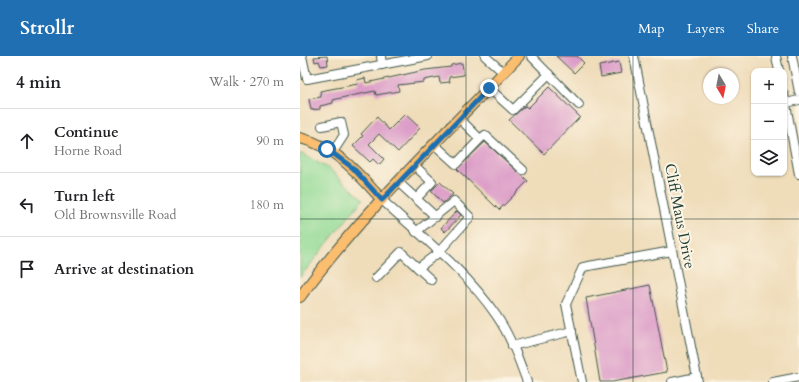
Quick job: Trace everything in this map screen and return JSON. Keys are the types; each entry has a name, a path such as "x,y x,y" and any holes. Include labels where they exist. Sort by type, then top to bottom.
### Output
{"main road":[{"path":"300,297 326,262 398,182 519,56"},
{"path":"300,138 333,152 353,168 382,200"}],"street":[{"path":"302,56 307,79 428,56"},
{"path":"380,56 382,65"},
{"path":"485,56 504,73"},
{"path":"531,56 579,105"},
{"name":"Cliff Maus Drive","path":"634,56 697,379"},
{"path":"776,56 778,68"},
{"path":"792,56 799,92"},
{"path":"489,88 513,110 549,74"},
{"path":"787,103 799,100"},
{"path":"786,104 799,174"},
{"path":"460,119 480,139"},
{"path":"322,126 341,122 344,135 333,152"},
{"path":"435,145 456,164 485,135 523,170"},
{"path":"415,166 432,182 416,198"},
{"path":"398,182 436,217"},
{"path":"382,200 473,285 497,316 512,346 527,382"},
{"path":"416,232 425,223 436,217 454,201 470,217 438,252 418,268"},
{"path":"582,382 566,304 583,266 672,251"},
{"path":"376,278 400,252 430,280"},
{"path":"512,346 572,331"},
{"path":"773,382 799,377"},
{"path":"672,382 697,379"}],"green space":[{"path":"300,153 328,168 363,199 300,277"}],"building":[{"path":"327,56 328,65 321,66 319,61 315,62 314,57"},
{"path":"556,56 577,56 584,63 574,73"},
{"path":"619,62 621,73 601,77 599,66"},
{"path":"462,63 464,75 449,77 450,82 440,83 439,77 424,80 424,82 398,85 399,91 376,95 375,91 345,97 333,100 333,103 320,106 320,109 311,110 309,99 321,97 320,91 358,84 357,80 365,78 366,83 425,70 451,67 451,65"},
{"path":"549,87 580,117 544,154 509,120 525,106 528,108"},
{"path":"405,114 420,128 398,152 379,134 369,144 384,159 379,165 373,159 370,162 353,146 363,136 361,134 377,117 389,130"},
{"path":"485,142 528,181 499,210 457,169"},
{"path":"440,182 453,194 443,203 431,191"},
{"path":"457,211 461,215 445,232 441,228"},
{"path":"650,285 667,372 612,382 600,382 586,298"}],"route":[{"path":"327,149 353,168 382,200 489,88"}]}
